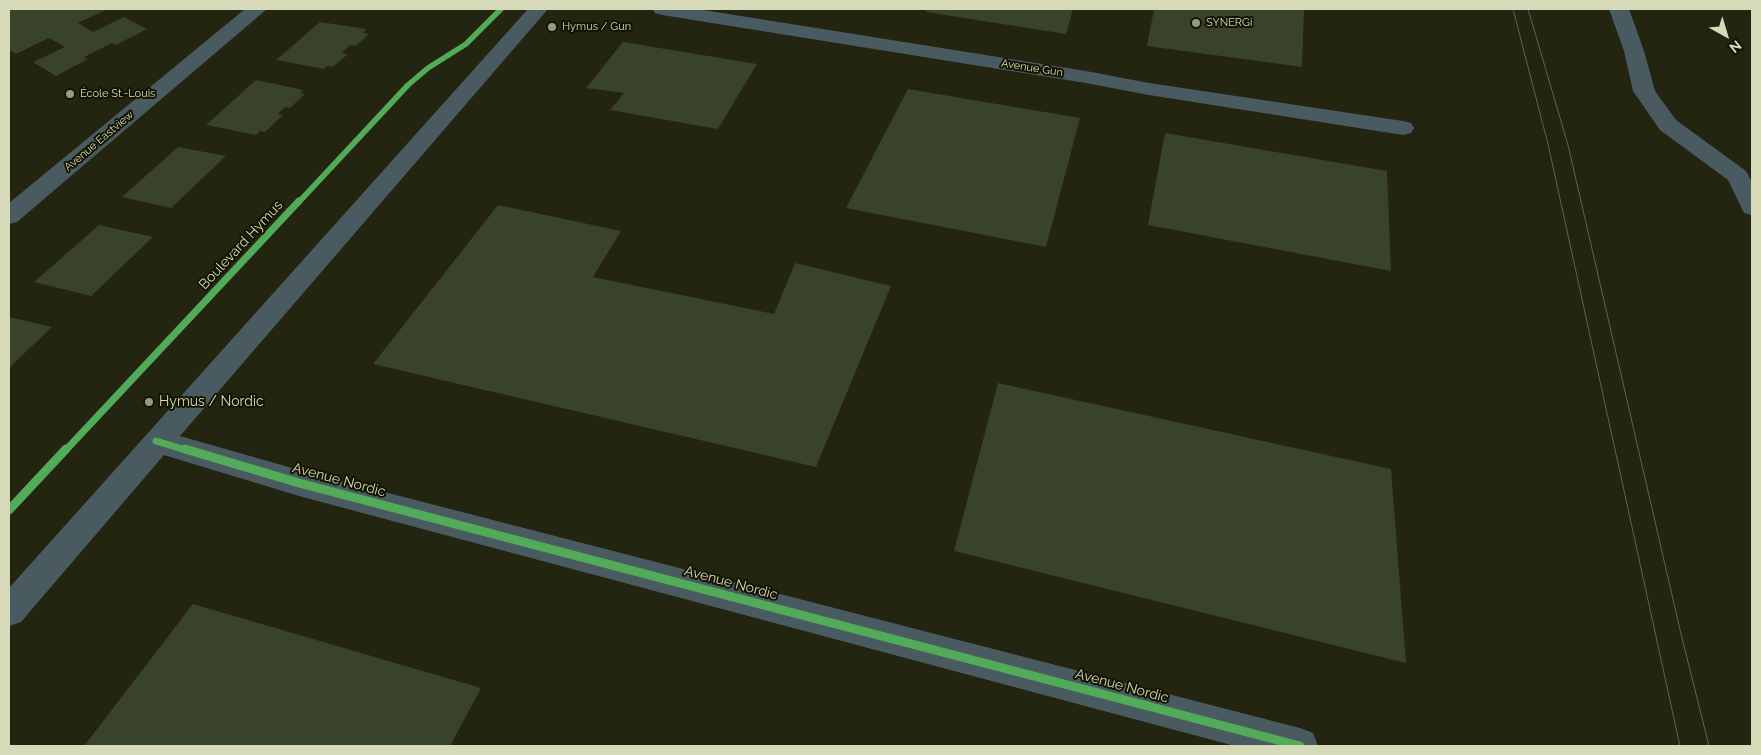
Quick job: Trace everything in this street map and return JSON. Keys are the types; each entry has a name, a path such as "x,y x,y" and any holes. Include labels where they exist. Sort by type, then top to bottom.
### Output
{"street":[{"name":"Avenue Eastview","path":"9,216 19,196 257,9"},
{"path":"9,611 156,441 538,9"},
{"name":"Avenue Gun","path":"662,9 1086,77 1149,89 1403,128"},
{"path":"1619,9 1634,51 1644,91 1668,125 1738,176 1752,208"},
{"name":"Avenue Nordic","path":"156,441 309,485 1300,746"}],"building":[{"path":"9,9 108,9 78,23 93,32 124,17 147,29 116,45 112,43 84,57 88,59 56,76 33,62 65,47 49,38 16,54 9,50"},
{"path":"927,9 1073,9 1066,34 926,12"},
{"path":"1154,9 1304,9 1302,67 1147,46"},
{"path":"320,22 366,29 363,33 369,34 356,46 350,45 342,53 348,54 333,67 327,66 324,69 276,60"},
{"path":"623,42 757,64 718,129 610,110 624,93 586,88"},
{"path":"256,80 304,90 300,93 305,94 290,108 285,107 278,114 283,115 265,132 260,131 256,135 206,125"},
{"path":"908,89 1080,118 1046,247 846,208"},
{"path":"1165,133 1387,171 1391,271 1148,225"},
{"path":"178,147 226,156 171,208 122,197"},
{"path":"498,205 621,231 593,277 774,314 795,263 891,286 816,467 373,364"},
{"path":"99,225 153,237 91,296 34,282"},
{"path":"9,317 52,327 9,368"},
{"path":"998,383 1391,469 1406,663 954,551"},
{"path":"193,604 481,688 450,746 84,746"}],"tram line":[{"path":"1513,9 1548,144 1680,746"},
{"path":"1528,9 1568,145 1681,634 1709,746"}],"cycle path":[{"name":"Boulevard Hymus","path":"9,510 408,85 428,68 466,44 501,9"},
{"path":"156,441 299,483 1300,746"}],"place":[{"name":"SYNERGi","path":"1196,23"},
{"name":"Hymus / Gun","path":"552,27"},
{"name":"École St.-Louis","path":"70,94"},
{"name":"Hymus / Nordic","path":"149,402"}]}
